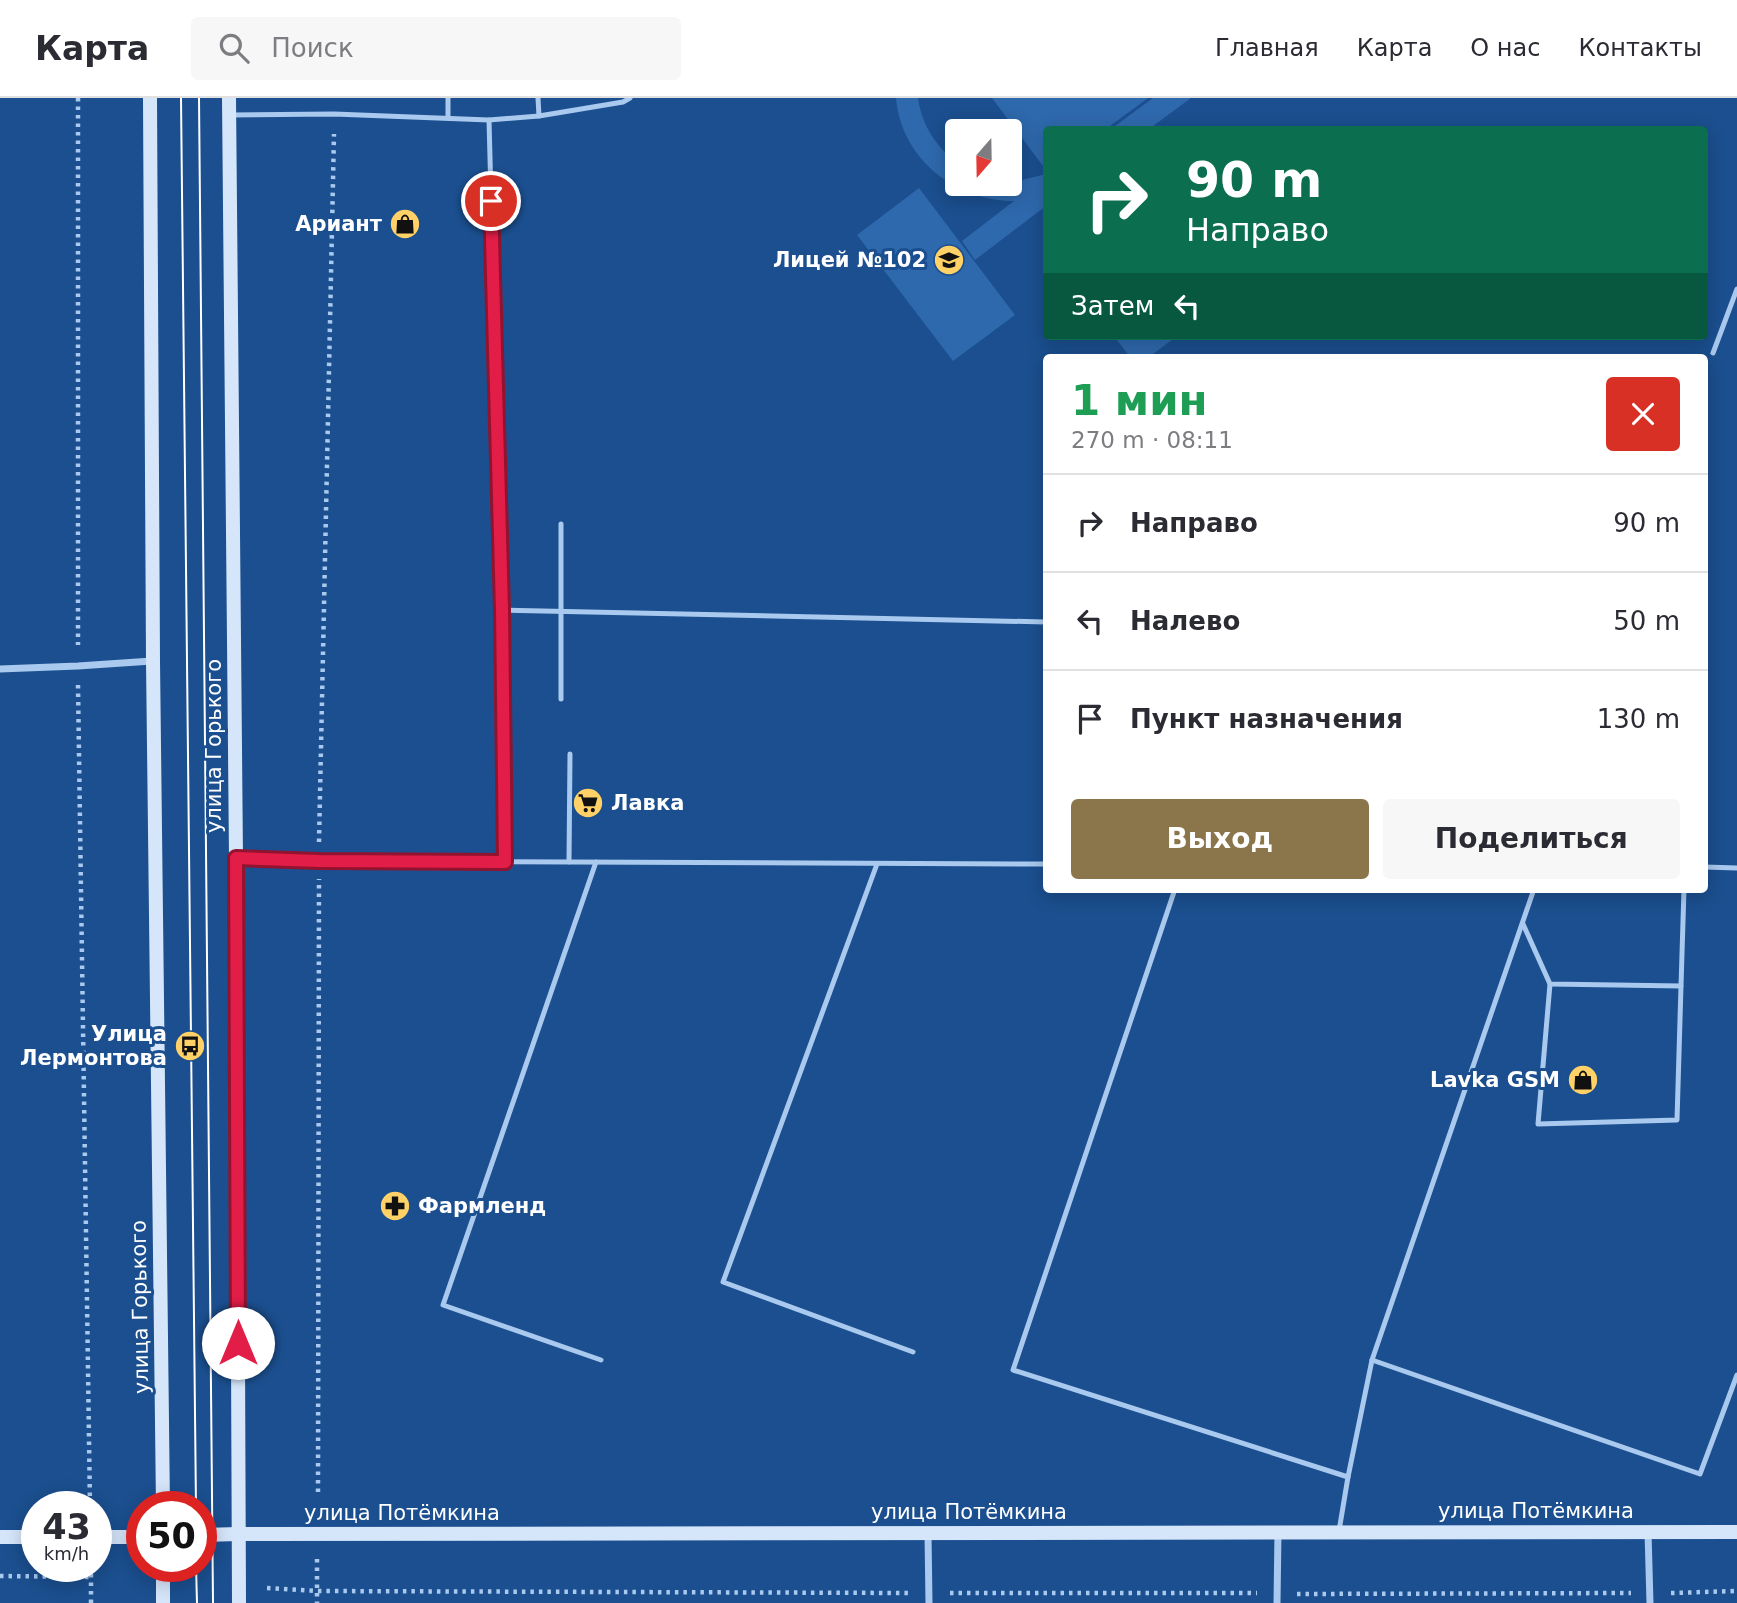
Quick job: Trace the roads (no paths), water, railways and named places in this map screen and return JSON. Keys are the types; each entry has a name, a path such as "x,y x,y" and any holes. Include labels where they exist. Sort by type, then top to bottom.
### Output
{"main road":[{"name":"улица Горького","path":"150,98 153,661 163,1491"},
{"name":"улица Горького","path":"229,98 239,1603"},
{"name":"улица Потёмкина","path":"217,1535 1737,1532"},
{"path":"0,1537 21,1537"},
{"path":"163,1582 163,1603"}],"street":[{"path":"0,669 153,661"},
{"path":"1277,1603 1278,1532"},
{"path":"1648,1532 1650,1603"},
{"path":"928,1533 929,1603"}],"lane":[{"path":"448,98 448,118"},
{"path":"538,98 539,116"},
{"path":"230,115 334,114 489,120 539,116 623,102 630,98"},
{"path":"489,120 502,610 505,862"},
{"path":"1713,353 1737,289"},
{"path":"561,524 561,699"},
{"path":"502,610 1043,622"},
{"path":"569,862 570,754"},
{"path":"236,858 319,861 1043,864"},
{"path":"596,862 443,1305 601,1360"},
{"path":"877,864 723,1282 912,1352"},
{"path":"1708,867 1737,868"},
{"path":"1174,893 1013,1370 1348,1477"},
{"path":"1339,1532 1372,1360 1533,893"},
{"path":"1522,924 1550,984 1538,1124 1676,1120 1684,893"},
{"path":"1550,984 1681,986"},
{"path":"1372,1360 1700,1474 1737,1375"}],"tram line":[{"path":"181,98 196,1491"},
{"path":"199,98 213,1603"},
{"path":"196,1582 197,1603"}],"place":[{"name":"Ариант","path":"405,224"},
{"name":"Лицей №102","path":"949,260"},
{"name":"Лавка","path":"588,803"},
{"name":"Улица Лермонтова","path":"190,1046"},
{"name":"Lavka GSM","path":"1583,1080"},
{"name":"Фармленд","path":"395,1206"}]}
